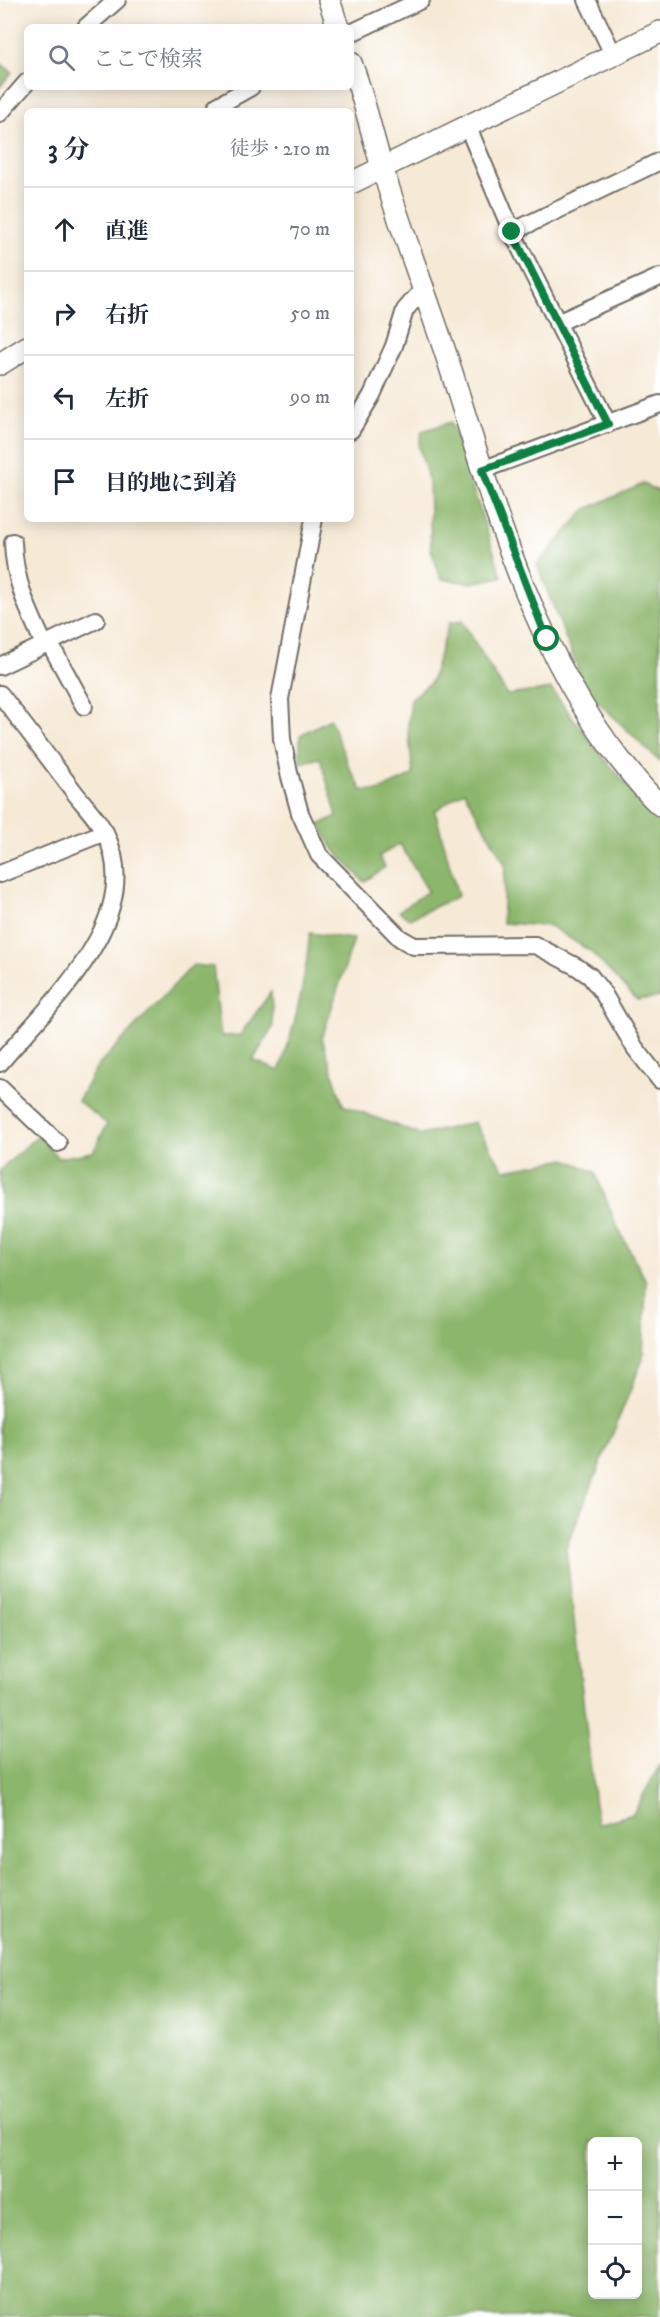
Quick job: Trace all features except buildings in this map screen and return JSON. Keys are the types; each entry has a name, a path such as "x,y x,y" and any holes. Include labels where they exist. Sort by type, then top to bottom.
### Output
{"street":[{"path":"89,24 117,0"},
{"path":"329,0 337,24"},
{"path":"354,32 421,0"},
{"path":"587,0 613,54"},
{"path":"354,182 467,124 660,32"},
{"path":"354,74 382,168 425,287 482,470 525,586 572,692 607,744 648,795 660,805"},
{"path":"0,113 24,85"},
{"path":"217,108 246,90"},
{"path":"467,124 512,232 608,424"},
{"path":"512,232 660,161"},
{"path":"557,323 660,278"},
{"path":"354,425 372,395 394,346 405,310 425,287"},
{"path":"0,364 24,349"},
{"path":"482,470 660,404"},
{"path":"313,522 280,699 282,739 289,773 300,813 319,855 400,938 414,946 536,945 577,967 590,976 603,993 635,1048 660,1080"},
{"path":"13,542 14,563 22,596 84,706"},
{"path":"0,666 96,620"},
{"path":"0,694 105,832 115,861 114,897 103,933 80,967 0,1063"},
{"path":"0,874 105,832"},
{"path":"0,1088 58,1143"}],"green space":[{"path":"0,63 12,72 0,87"},
{"path":"451,422 502,577 471,583 441,579 431,549 429,482 419,447 422,431"},
{"path":"643,484 660,492 660,762 586,690 537,565 586,509"},
{"path":"462,621 507,695 551,689 606,761 660,822 660,997 637,1000 590,951 550,926 502,923 505,864 464,791 435,811 458,896 409,919 399,911 428,891 400,844 379,856 385,867 364,882 332,847 320,824 337,816 320,758 300,763 300,735 330,719 349,767 362,790 378,791 413,775 408,726 411,699 431,682 449,623"},
{"path":"310,933 354,939 322,1038 343,1105 421,1135 474,1122 504,1170 566,1159 595,1172 616,1224 646,1281 643,1359 566,1548 597,1824 633,1814 660,1764 660,2317 0,2317 0,1170 38,1135 58,1158 93,1152 107,1124 78,1101 96,1068 193,965 213,967 221,1036 240,1035 271,992 273,1027 253,1060 279,1071 295,1020"}],"route":[{"path":"512,232 608,424 482,470 547,639"}]}
